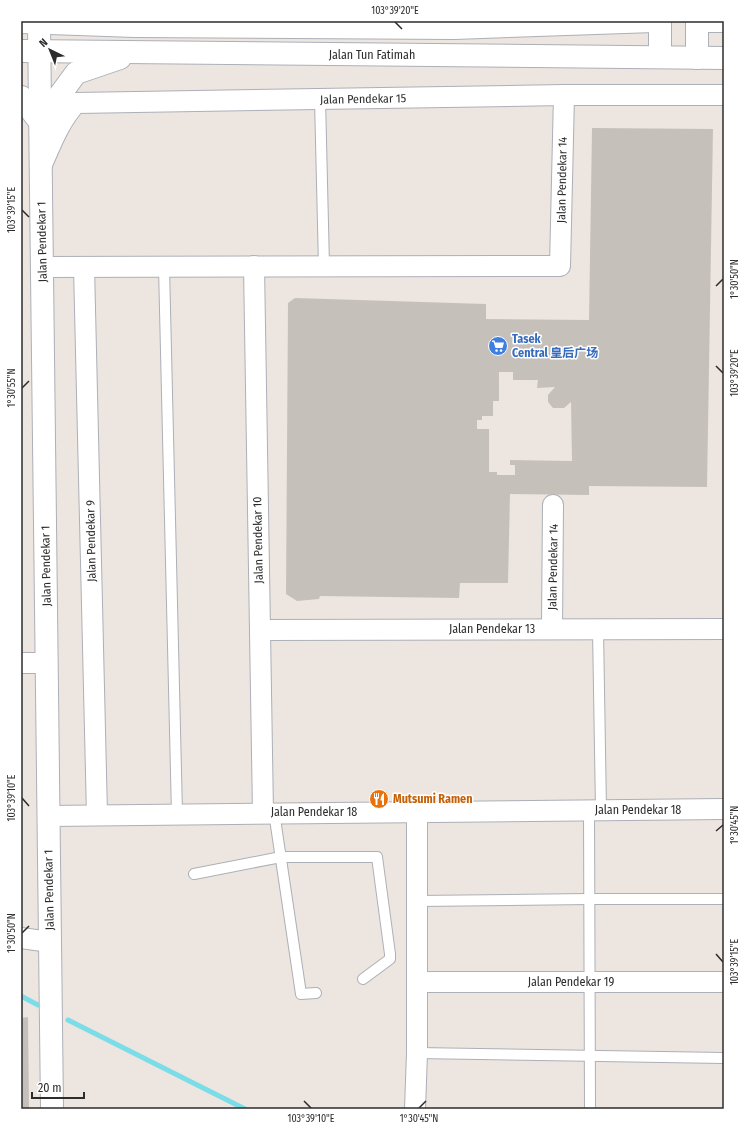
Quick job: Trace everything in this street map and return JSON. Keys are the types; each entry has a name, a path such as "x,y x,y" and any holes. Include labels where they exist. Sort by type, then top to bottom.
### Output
{"main road":[{"path":"33,22 455,24 654,21"},
{"path":"660,21 660,57"},
{"path":"697,21 697,58"},
{"path":"701,21 724,21"},
{"name":"Jalan Pendekar 1","path":"33,22 30,51 40,122 41,168 52,1109"},
{"path":"258,23 251,36 254,41 262,44 328,44 333,47 339,55"},
{"name":"Jalan Tun Fatimah","path":"30,51 724,58"},
{"path":"21,97 40,122 76,73 136,53"}],"street":[{"name":"Jalan Pendekar 15","path":"41,168 55,133 66,113 76,103 564,95 724,95"},
{"name":"Jalan Pendekar 14","path":"324,266 560,266 564,95"},
{"name":"Jalan Pendekar 10","path":"254,266 260,630 268,813"},
{"path":"42,267 324,266"},
{"name":"Jalan Pendekar 9","path":"84,267 97,815"},
{"name":"Jalan Pendekar 14","path":"552,629 553,505"},
{"name":"Jalan Pendekar 13","path":"260,630 724,629"},
{"path":"21,663 47,663"},
{"name":"Jalan Pendekar 18","path":"49,816 724,809"},
{"path":"415,1109 418,1053 417,812"},
{"path":"21,938 50,942"},
{"name":"Jalan Pendekar 19","path":"417,982 724,982"}],"lane":[{"path":"320,100 324,266"},
{"path":"164,267 177,814"},
{"path":"590,1109 589,899 595,810 598,629"},
{"path":"268,813 281,857 301,994 316,993"},
{"path":"194,874 281,857 376,856 379,858 390,959 364,979"},
{"path":"417,901 589,899 724,900"},
{"path":"418,1053 724,1058"}],"building":[{"name":"Tasek Central 皇后广场","path":"592,128 713,129 707,487 589,486 589,495 510,494 508,583 460,583 459,598 320,596 319,599 297,601 286,594 288,303 295,298 486,304 486,319 589,320","holes":["499,372 513,372 513,380 538,380 537,388 555,387 548,395 548,402 553,408 564,408 571,402 572,461 510,460 510,465 515,465 515,475 497,475 497,472 489,472 489,429 477,429 477,420 482,420 482,416 493,416 493,401 499,401"]},
{"path":"28,1017 29,1109 21,1109 21,1018"}],"waterway":[{"path":"21,996 38,1005"},
{"path":"68,1020 245,1109"}],"place":[{"name":"Tasek Central 皇后广场","path":"498,346"},
{"name":"Mutsumi Ramen","path":"379,799"}]}
